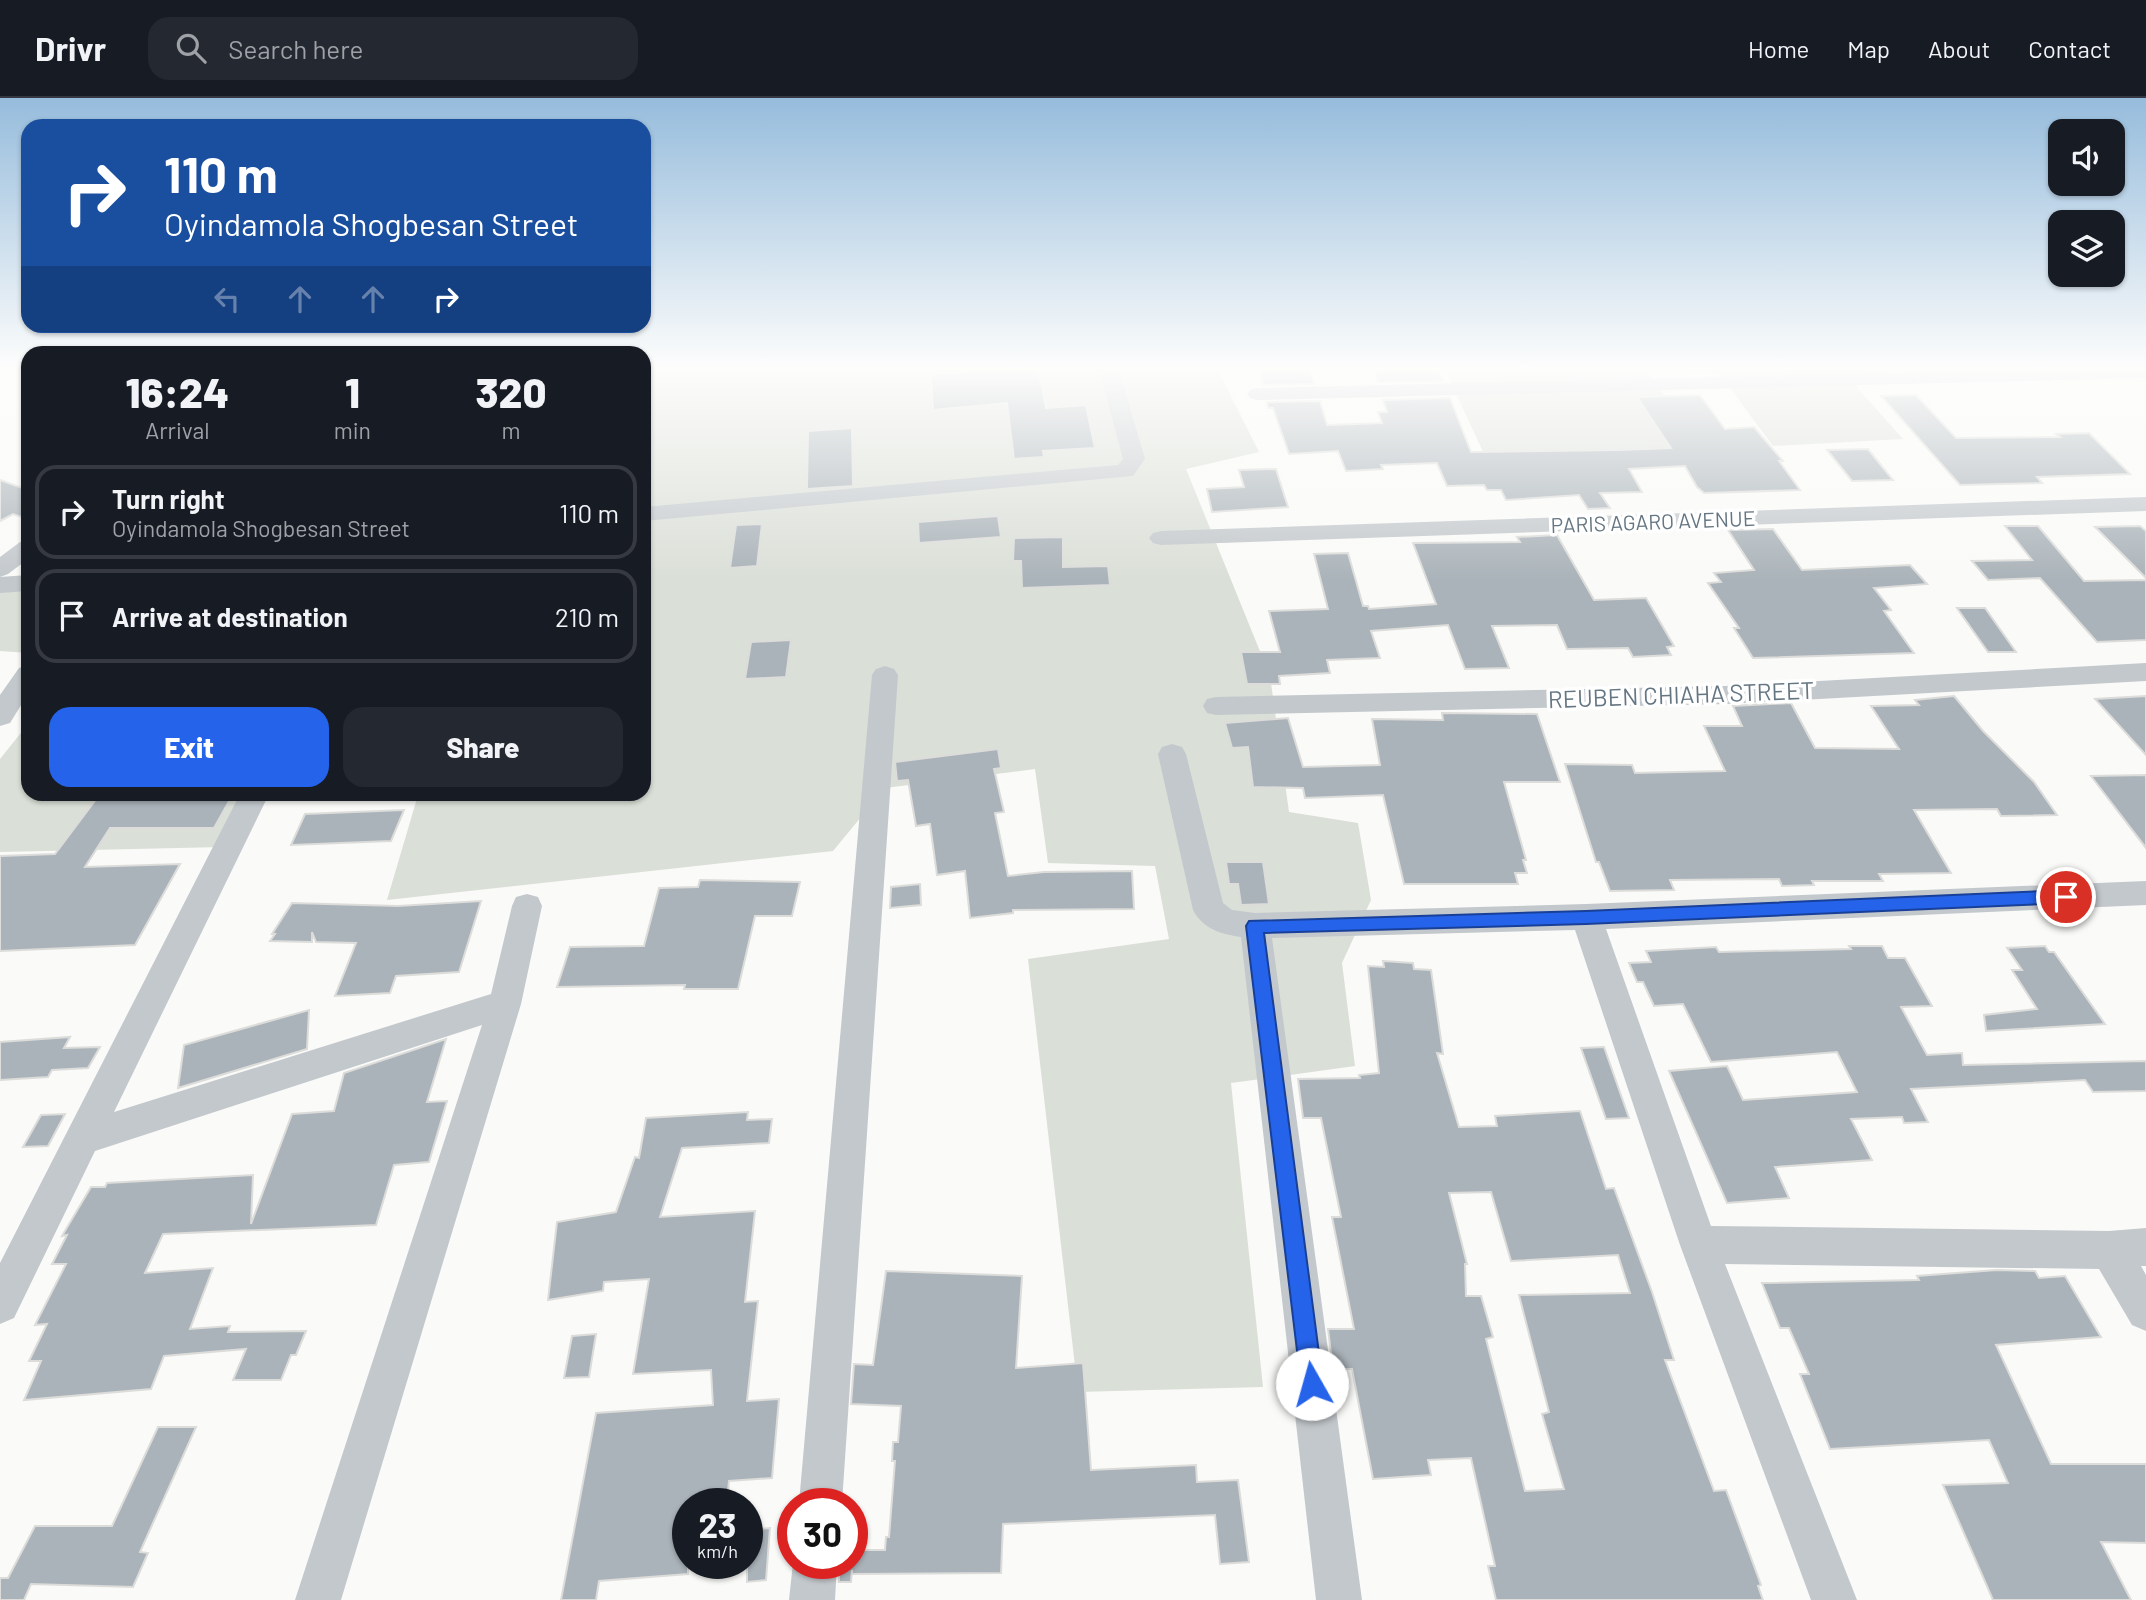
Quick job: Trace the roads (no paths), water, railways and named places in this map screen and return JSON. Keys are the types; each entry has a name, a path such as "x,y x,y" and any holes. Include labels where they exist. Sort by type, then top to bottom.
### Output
{"street":[{"path":"651,512 1125,471 1134,459 1129,440"},
{"name":"PARIS AGARO AVENUE","path":"1161,538 2146,504"},
{"path":"0,568 21,552"},
{"path":"0,585 21,584"},
{"name":"REUBEN CHIAHA STREET","path":"1216,706 1726,695 2146,672"},
{"path":"821,1488 885,675"},
{"path":"0,716 21,684"},
{"path":"1172,754 1209,910 1225,922 1255,926 1586,918 2146,893"},
{"path":"0,1304 252,801"},
{"path":"318,1600 505,1004 527,906"},
{"path":"1586,918 1699,1245 1834,1600"},
{"path":"1255,926 1339,1600"},
{"path":"84,1138 314,1064 364,1045 505,1004"},
{"path":"1699,1245 2127,1248 2146,1311"},
{"path":"812,1600 814,1579"}]}
